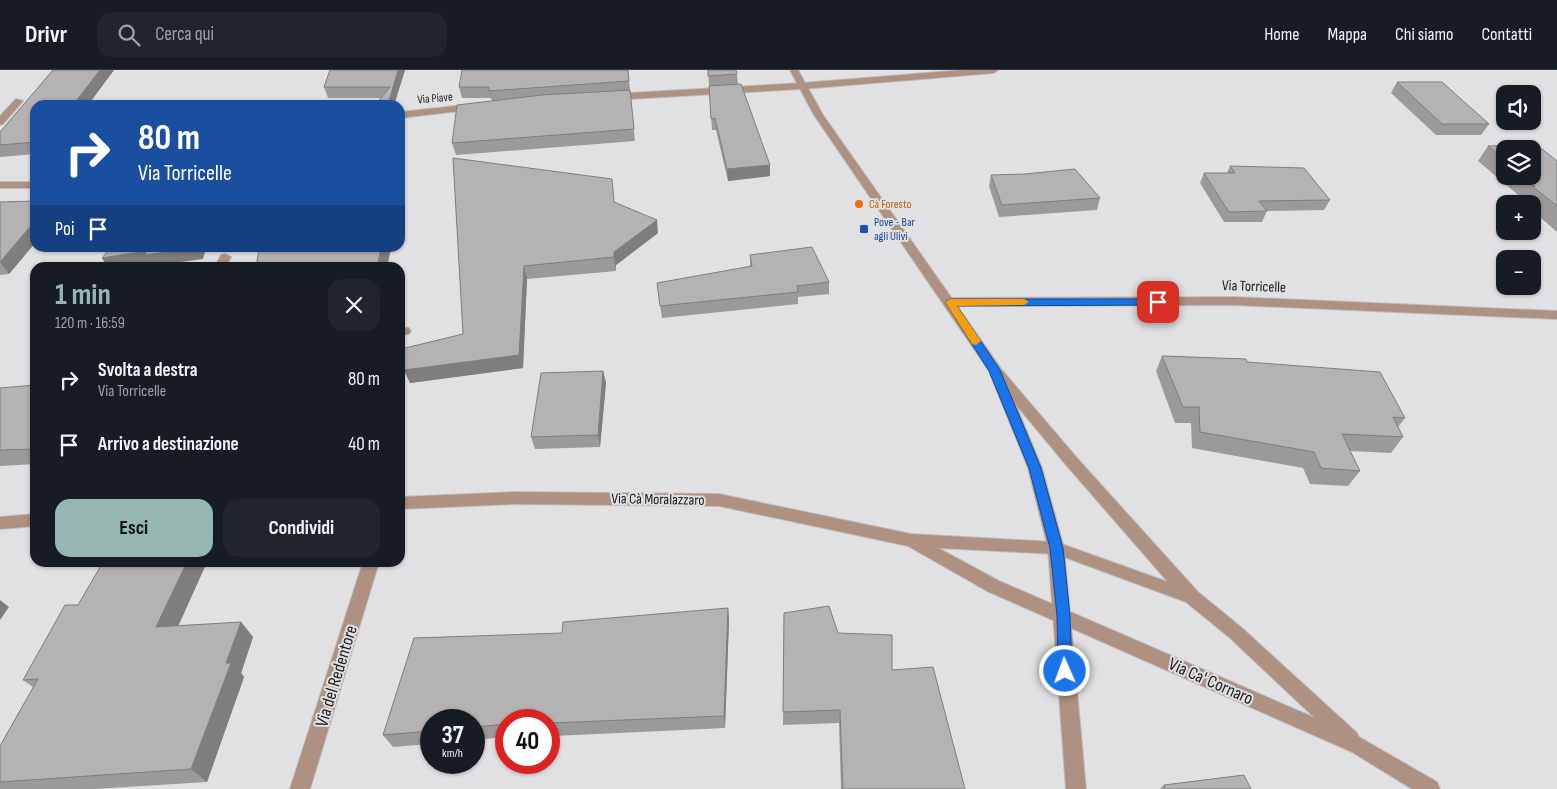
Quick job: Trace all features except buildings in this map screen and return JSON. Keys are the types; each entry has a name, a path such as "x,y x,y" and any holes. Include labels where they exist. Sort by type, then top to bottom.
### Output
{"street":[{"path":"794,70 819,115 950,302 994,370 1035,468 1056,548 1076,789"},
{"path":"603,98 802,86 994,70"},
{"path":"0,122 19,101"},
{"name":"Via Piave","path":"405,114 488,106"},
{"path":"0,185 30,185"},
{"path":"222,262 225,257"},
{"name":"Via Torricelle","path":"950,302 1234,301 1557,315"},
{"name":"Via Ca' Cornaro","path":"994,370 1072,462 1192,597 1236,633 1359,746"},
{"name":"Via Cà Moralazzaro","path":"405,503 514,498 719,500 912,540 1056,548"},
{"path":"0,523 30,520"},
{"name":"Via Cà Moralazzaro","path":"912,540 993,586 1063,616"},
{"name":"Via Ca' Cornaro","path":"1056,548 1192,597"},
{"name":"Via del Redentore","path":"300,789 369,567"},
{"name":"Via Ca' Cornaro","path":"1063,616 1359,746 1430,789"}],"slow traffic":[{"path":"976,341 950,302 1024,302"}],"place":[{"name":"Cà Foresto","path":"859,204"},
{"name":"Pove - Bar agli Ulivi","path":"864,229"}],"route":[{"path":"1065,671 1063,616 1056,548 1035,468 994,370 950,302 1158,302"}]}
